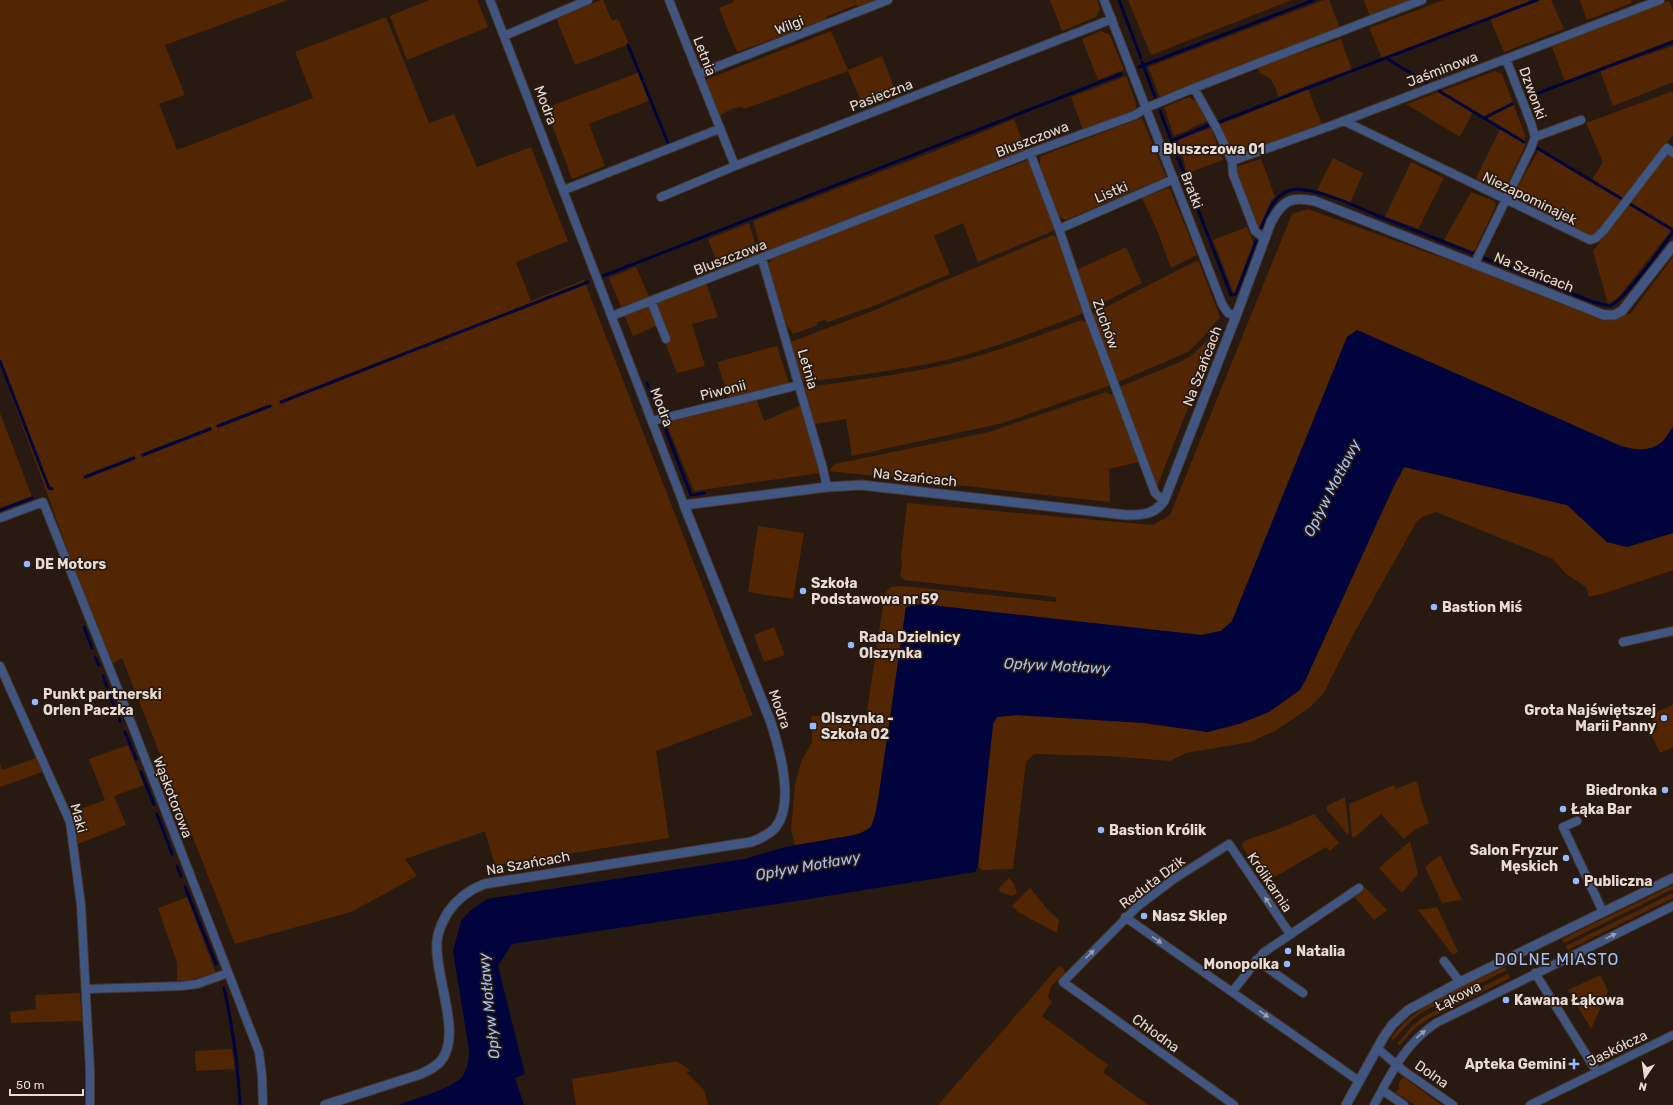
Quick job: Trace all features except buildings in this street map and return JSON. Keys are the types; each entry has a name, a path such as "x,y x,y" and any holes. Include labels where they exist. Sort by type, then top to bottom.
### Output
{"street":[{"name":"Modra","path":"490,0 684,505 770,720 780,753 784,798 783,809 775,827"},
{"path":"504,36 588,0"},
{"name":"Letnia","path":"669,0 735,166"},
{"name":"Wilgi","path":"698,74 888,0"},
{"name":"Bratki","path":"1104,0 1222,304 1228,313 1236,316"},
{"name":"Bluszczowa","path":"612,316 1030,154 1135,115 1146,108 1194,88 1422,0"},
{"name":"Jaśminowa","path":"1232,161 1344,121 1660,0"},
{"name":"Pasieczna","path":"661,197 735,166 1112,20"},
{"name":"Dzwonki","path":"1475,263 1531,148 1534,137 1506,59"},
{"path":"1194,88 1217,129 1232,161 1233,174 1255,231 1265,239"},
{"name":"Dzwonki","path":"1534,137 1581,120"},
{"name":"Niezapominajek","path":"1344,121 1590,240 1596,238 1604,230 1667,148 1673,153"},
{"path":"564,190 719,129"},
{"name":"Zuchów","path":"1030,154 1059,229 1088,314 1155,494 1164,501"},
{"name":"Listki","path":"1059,229 1174,180"},
{"name":"Na Szańcach","path":"684,505 827,487 867,486 1126,515 1144,515 1153,512 1160,507 1164,501 1265,239 1278,211 1287,202 1301,198 1315,201 1475,263 1599,314 1614,315 1622,311 1673,246"},
{"name":"Letnia","path":"762,259 822,465 827,487"},
{"path":"650,301 666,339"},
{"name":"Piwonii","path":"652,421 799,385"},
{"name":"Wąskotorowa","path":"0,518 43,502 259,1052 263,1105"},
{"path":"1623,642 1673,631"},
{"name":"Maki","path":"0,666 70,822 81,905 87,989 90,1105"},
{"path":"1577,821 1563,827 1603,912"},
{"name":"Na Szańcach","path":"325,1105 421,1074 434,1067 442,1059 448,1045 450,1033 438,964 438,937 443,921 455,903 473,889 484,884 751,842 768,835 775,827"},
{"name":"Reduta Dzik","path":"1063,982 1125,917 1138,906 1174,879 1229,844"},
{"name":"Królikarnia","path":"1229,844 1290,934"},
{"name":"Łąkowa","path":"1346,1105 1377,1048 1392,1025 1408,1010 1460,982 1673,878"},
{"name":"Królikarnia","path":"1232,992 1263,953 1359,888"},
{"name":"Łąkowa","path":"1374,1105 1397,1064 1413,1041 1436,1023 1673,906"},
{"path":"1125,917 1359,1081"},
{"path":"1256,960 1303,993"},
{"name":"Łąkowa","path":"1444,961 1460,982"},
{"path":"87,989 190,985 228,973"},
{"path":"1535,973 1597,1072"},
{"name":"Chłodna","path":"1063,982 1234,1105"},
{"name":"Jaskółcza","path":"1530,1105 1673,1035"},
{"name":"Dolna","path":"1377,1048 1453,1105"},
{"path":"1382,1090 1404,1105"}],"shaded area":[{"path":"0,0 288,0 165,45 185,95 159,104 177,150 313,98 295,52 386,17 429,123 454,114 477,167 531,147 568,241 516,262 531,301 584,280 753,715 656,751 669,838 495,865 485,832 483,832 405,859 417,876 351,912 235,944 122,658 110,665 0,365"},
{"path":"429,0 477,0 488,27 407,60 390,16"},
{"path":"603,0 612,21 618,19 629,44 575,65 556,18"},
{"path":"734,0 876,0 859,7 856,5 826,17 827,20 737,52 719,8 734,2"},
{"path":"1050,0 1097,0 1100,8 1096,17 1062,31"},
{"path":"1128,0 1292,0 1151,55"},
{"path":"1324,0 1329,0 1340,28 1160,97 1148,67"},
{"path":"1364,0 1413,0 1370,16"},
{"path":"1444,0 1528,0 1529,2 1382,58 1369,28"},
{"path":"1541,0 1551,0 1564,29 1504,52 1490,19"},
{"path":"1580,0 1631,0 1632,3 1587,20"},
{"path":"1669,1 1673,11 1673,40 1565,81 1551,45"},
{"path":"831,31 848,70 882,56 897,95 864,108 848,71 744,109 742,107 731,109 719,116 705,80"},
{"path":"1101,31 1110,35 1124,70 1098,80 1082,39"},
{"path":"1341,39 1352,70 1278,97 1273,82 1268,77 1260,73 1257,67"},
{"path":"1673,46 1673,82 1613,106 1600,70"},
{"path":"1495,71 1502,74 1525,135 1525,146 1503,193 1476,178 1501,127 1473,111 1460,137 1406,104"},
{"path":"640,72 651,100 589,124 605,166 572,179 546,108"},
{"path":"1126,76 1136,103 1136,108 1132,111 1083,130 1071,97"},
{"path":"1308,89 1322,125 1241,155 1231,153 1219,125"},
{"path":"1673,91 1673,135 1598,233 1588,235 1576,231 1516,197 1515,191 1539,150 1591,181 1603,162 1586,123"},
{"path":"1189,97 1197,102 1207,121 1174,136 1164,107"},
{"path":"1142,118 1166,177 1066,220 1056,215 1039,167 1041,156"},
{"path":"1014,119 1026,152 763,255 753,221"},
{"path":"1211,128 1223,160 1187,173 1178,139"},
{"path":"1667,154 1673,158 1673,228 1618,298 1608,304 1593,251"},
{"path":"1333,158 1363,173 1350,203 1317,190"},
{"path":"1261,159 1275,197 1272,199 1259,228 1235,167"},
{"path":"1028,160 1054,227 1053,231 978,262 963,223 934,236 950,274 871,307 828,322 825,320 818,322 816,326 793,334 787,326 769,268 769,263 774,257"},
{"path":"1411,162 1444,178 1418,229 1385,217"},
{"path":"1167,188 1170,189 1197,255 1171,268 1157,230 1142,198"},
{"path":"1471,192 1494,201 1496,205 1476,248 1472,252 1444,240"},
{"path":"1308,209 1465,266 1600,319 1630,314 1673,257 1673,427 1661,443 1652,448 1636,449 1621,446 1357,330 1347,337 1232,621 1221,631 1201,635 921,604 906,607 879,794 872,824 865,831 846,837 795,845 791,829 795,785 801,762 812,742 812,730 815,730 815,722 812,722 811,716 866,717 885,593 891,587 904,586 1056,602 1056,597 904,580 900,575 907,503 1153,525 1170,515 1292,214"},
{"path":"749,223 759,256 720,271 708,239"},
{"path":"1247,227 1254,244 1234,294 1213,240"},
{"path":"1053,235 1059,238 1084,311 1081,314 1049,327 951,359 896,370 803,382 791,342 875,310"},
{"path":"1126,247 1142,283 1093,308 1090,307 1077,270"},
{"path":"1196,261 1199,262 1220,317 1188,352 1118,382 1093,316 1094,313"},
{"path":"636,267 649,297 622,309 609,278"},
{"path":"706,283 718,317 692,324 705,366 677,373 666,345 669,343 653,303"},
{"path":"644,307 650,309 658,325 633,336 624,315"},
{"path":"1081,320 1088,323 1111,385 1003,423 852,456 846,419 815,424 805,388 931,368 966,360"},
{"path":"1219,329 1156,489 1119,387 1191,356"},
{"path":"777,346 789,384 729,398 717,362"},
{"path":"1106,392 1115,396 1139,462 1109,469 1110,502 829,471 835,464 989,432"},
{"path":"756,398 764,421 802,405 821,473 694,491 665,420"},
{"path":"0,413 32,497 0,509"},
{"path":"1404,467 1567,505 1607,542 1627,547 1673,533 1673,570 1589,597 1586,587 1566,574 1553,559 1436,512 1424,516 1417,521 1353,635 1323,694 1309,708 1275,731 1250,742 1186,753 1170,761 1109,756 1034,754 1026,762 1013,869 982,870 978,866 993,724 997,717 1016,715 1144,723 1208,732 1305,681 1392,490"},
{"path":"758,526 804,533 793,599 748,592"},
{"path":"774,627 785,655 764,662 754,635"},
{"path":"1673,705 1673,747 1660,753 1650,732 1657,730 1651,714"},
{"path":"128,745 144,785 114,796 126,825 78,844 72,812 105,800 89,759"},
{"path":"36,758 42,772 0,787 0,764 2,770"},
{"path":"1415,781 1418,784 1421,800 1429,823 1414,830 1404,839 1381,814 1354,838 1352,836 1349,804 1394,785 1396,789"},
{"path":"1345,797 1349,832 1348,835 1327,810 1327,806"},
{"path":"1314,814 1339,843 1330,851 1326,847 1266,882 1242,846 1244,841 1284,827"},
{"path":"1410,841 1418,874 1402,893 1379,868"},
{"path":"1440,855 1462,900 1442,903 1425,867"},
{"path":"1009,878 1014,884 1017,893 1012,896 1000,892 999,888"},
{"path":"1673,885 1673,889 1564,943 1562,939"},
{"path":"1365,887 1387,910 1374,920 1354,896"},
{"path":"1030,888 1048,910 1059,920 1057,933 1018,912 1012,906"},
{"path":"1673,893 1673,898 1568,950 1566,946"},
{"path":"187,897 215,974 177,981 177,963 158,908"},
{"path":"1437,907 1458,952 1453,955 1418,910"},
{"path":"1059,966 1064,969 1065,973 1051,986 1048,997 1052,1002 1042,1016 1108,1065 1103,1072 1148,1105 938,1105"},
{"path":"1505,967 1507,970 1424,1011 1412,1020 1393,1040 1391,1039 1400,1027 1426,1006 1459,988"},
{"path":"1508,974 1510,978 1430,1018 1415,1028 1400,1045 1397,1044 1412,1026 1425,1016"},
{"path":"1600,975 1608,991 1591,1029 1568,990"},
{"path":"80,993 82,1021 11,1023 10,1012 36,1009 35,995"},
{"path":"232,1049 235,1069 196,1071 195,1051"},
{"path":"677,1061 691,1071 686,1072 704,1090 708,1105 576,1105 572,1079"},
{"path":"1403,1077 1442,1105 1415,1105 1395,1092 1399,1089 1399,1083"}],"water":[{"name":"Opływ Motławy","path":"1357,330 1621,446 1636,449 1652,448 1663,441 1673,427 1673,533 1627,547 1607,542 1567,505 1404,467 1392,490 1305,681 1300,690 1269,712 1239,724 1208,732 1144,723 1016,715 997,717 993,724 978,866 975,872 803,900 512,944 498,966 525,1074 515,1078 524,1105 398,1105 451,1085 462,1077 466,1070 469,1050 453,951 461,921 470,911 487,899 744,859 785,847 860,834 871,827 879,794 906,607 921,604 1201,635 1221,631 1232,621 1347,337"}],"waterway":[{"path":"1119,0 1141,58"},
{"path":"1139,67 1314,0"},
{"path":"1219,122 1537,0"},
{"path":"1528,97 1673,42"},
{"path":"628,45 668,143"},
{"path":"1386,58 1427,83"},
{"path":"1142,62 1155,97"},
{"path":"603,276 1121,74"},
{"path":"1439,91 1524,142"},
{"path":"1484,118 1512,104"},
{"path":"1160,111 1231,295 1236,294 1256,241"},
{"path":"1172,141 1209,125"},
{"path":"1537,148 1622,199"},
{"path":"1261,229 1272,205 1276,200 1285,192 1300,189 1323,194 1472,253"},
{"path":"1630,204 1673,230"},
{"path":"1484,258 1593,302 1610,306 1617,302 1633,284 1673,232"},
{"path":"281,402 588,282"},
{"path":"0,361 49,488 52,489"},
{"path":"647,383 659,412"},
{"path":"218,426 270,406"},
{"path":"663,423 691,495 704,493"},
{"path":"143,455 210,429"},
{"path":"85,477 134,458"},
{"path":"0,510 32,498"},
{"path":"84,627 92,648"},
{"path":"95,657 99,665"},
{"path":"103,676 108,689"},
{"path":"109,693 120,721"},
{"path":"125,732 136,759"},
{"path":"141,772 154,805"},
{"path":"157,814 172,854"},
{"path":"177,866 181,876"},
{"path":"185,887 216,964"},
{"path":"224,988 235,1046 240,1105"}],"place":[{"name":"Bluszczowa 01","path":"1155,149"},
{"name":"DE Motors","path":"27,564"},
{"name":"Szkoła Podstawowa nr 59","path":"803,591"},
{"name":"Bastion Miś","path":"1434,607"},
{"name":"Rada Dzielnicy Olszynka","path":"851,645"},
{"name":"Punkt partnerski Orlen Paczka","path":"35,702"},
{"name":"Grota Najświętszej Marii Panny","path":"1664,718"},
{"name":"Olszynka - Szkoła 02","path":"813,726"},
{"name":"Biedronka","path":"1665,790"},
{"name":"Łąka Bar","path":"1563,809"},
{"name":"Bastion Królik","path":"1101,830"},
{"name":"Salon Fryzur Męskich","path":"1566,858"},
{"name":"Publiczna","path":"1576,881"},
{"name":"Nasz Sklep","path":"1144,916"},
{"name":"Natalia","path":"1288,951"},
{"name":"Monopolka","path":"1287,964"},
{"name":"Kawana Łąkowa","path":"1506,1000"},
{"name":"Apteka Gemini","path":"1574,1064"}],"district":[{"name":"DOLNE MIASTO","path":"1557,959"}]}
